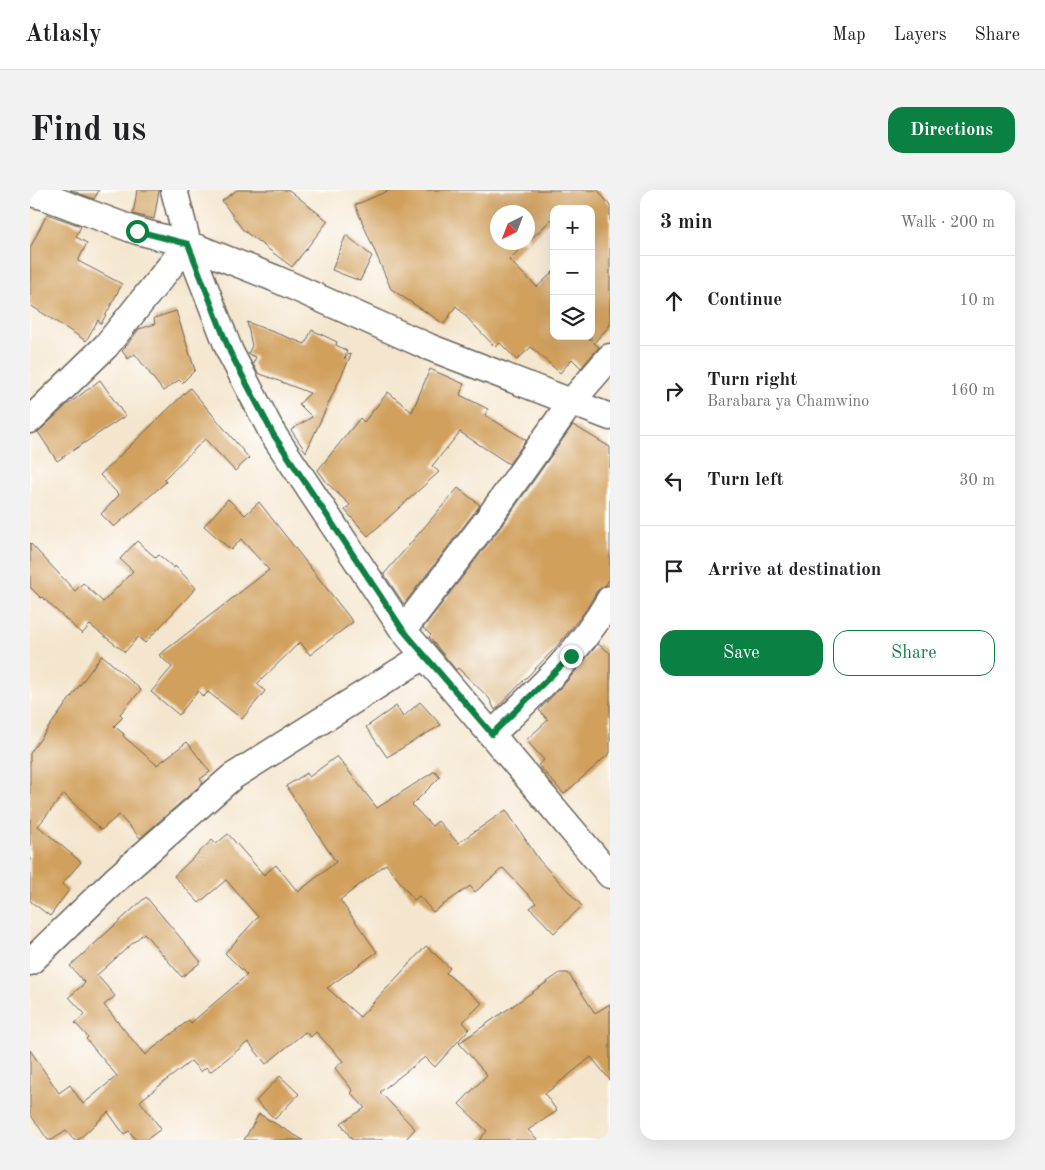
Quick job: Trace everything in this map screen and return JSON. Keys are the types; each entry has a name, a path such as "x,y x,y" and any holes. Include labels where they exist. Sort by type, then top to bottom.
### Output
{"street":[{"path":"174,190 188,244 230,352 273,434 403,630 610,875"},
{"path":"30,193 46,197 137,231 188,244 274,278 429,347 610,416"},
{"path":"30,420 106,346 188,244"},
{"path":"403,630 488,519 572,401 610,357"},
{"path":"492,734 571,656 600,617 610,599"},
{"path":"30,962 115,880 232,777 424,656"}],"building":[{"path":"70,190 99,190 94,199"},
{"path":"137,190 159,190 154,219 133,214"},
{"path":"237,190 289,190 328,221 292,267 243,230 222,201"},
{"path":"390,190 598,190 610,206 610,325 594,343 599,347 581,368 572,359 560,373 531,347 517,360 500,343 495,347 456,306 444,324 391,289 355,205"},
{"path":"47,214 81,226 76,237 87,243 78,261 122,284 101,324 98,320 86,341 30,305 30,248"},
{"path":"346,235 372,256 360,281 332,270"},
{"path":"176,311 195,370 182,383 179,380 163,391 135,354 128,359 122,351 139,329 155,324 154,318"},
{"path":"247,322 305,344 312,330 337,342 336,345 347,351 344,359 349,354 351,355 306,452 291,430 312,417 299,404 310,393 258,373 253,364 256,357 248,354 252,346"},
{"path":"430,369 464,384 460,395 488,409 485,415 526,440 509,464 460,432 432,466 439,472 368,536 345,510 350,505 328,484 318,470 360,418 364,422 388,392 412,412"},
{"path":"100,380 125,416 57,461 38,432 66,406"},
{"path":"190,388 249,458 235,471 205,439 164,479 166,482 114,527 101,514 119,495 100,475"},
{"path":"573,425 610,447 610,578 606,585 597,591 586,610 559,644 495,710 489,698 458,668 456,670 429,637 431,635 423,628 500,528"},
{"path":"458,488 480,505 404,604 384,574"},
{"path":"228,499 245,515 259,502 353,622 310,655 300,642 257,684 265,691 242,719 208,692 203,697 198,691 179,715 151,692 172,667 159,655 269,570 241,539 231,550 204,526"},
{"path":"137,541 156,558 159,555 174,568 175,566 196,588 145,643 138,637 125,652 90,625 82,634 30,587 30,543 75,591 83,583 103,602 133,571 120,559"},
{"path":"598,644 610,653 610,753 564,794 538,765 544,760 526,740 548,720 539,710 567,681"},
{"path":"102,655 141,690 120,714 123,717 114,726 124,734 123,736 157,765 187,742 210,772 200,779 203,783 140,838 119,815 101,830 64,794 38,826 81,862 62,884 69,890 50,916 30,901 30,753"},
{"path":"420,702 441,725 387,757 366,727 396,706 403,717"},
{"path":"337,756 377,808 435,771 440,777 412,805 432,826 438,821 458,843 506,810 539,860 582,906 554,933 530,908 536,903 503,868 475,892 470,886 433,912 419,896 414,900 386,864 340,900 377,952 327,988 360,1017 426,946 450,968 446,973 482,1003 463,1022 469,1029 435,1067 425,1057 380,1092 415,1129 405,1140 352,1140 341,1123 365,1108 351,1093 353,1091 335,1068 343,1061 316,1032 311,1037 305,1032 266,1064 248,1042 210,1072 206,1067 201,1072 191,1061 140,1101 161,1129 146,1140 136,1140 129,1131 124,1134 108,1112 78,1140 74,1140 66,1131 52,1140 48,1140 30,1114 30,1050 59,1093 70,1085 83,1104 117,1076 75,1023 85,1014 69,997 85,983 70,966 146,897 201,962 182,977 144,933 97,975 115,996 104,1005 145,1055 189,1020 191,1023 247,975 225,953 258,917 226,880 199,903 174,876 212,840 216,844 228,834 264,875 276,865 298,892 336,862 286,786 307,773 309,777"},
{"path":"560,973 568,973 595,1013 610,1004 610,1080 591,1057 545,1094 557,1111 528,1130 538,1140 479,1140 487,1131 459,1104 487,1075 459,1043"},
{"path":"280,1076 299,1094 275,1119 256,1101"},
{"path":"259,1114 303,1140 244,1140"}],"route":[{"path":"137,231 188,244 230,352 273,434 403,630 492,734 571,656"}]}
